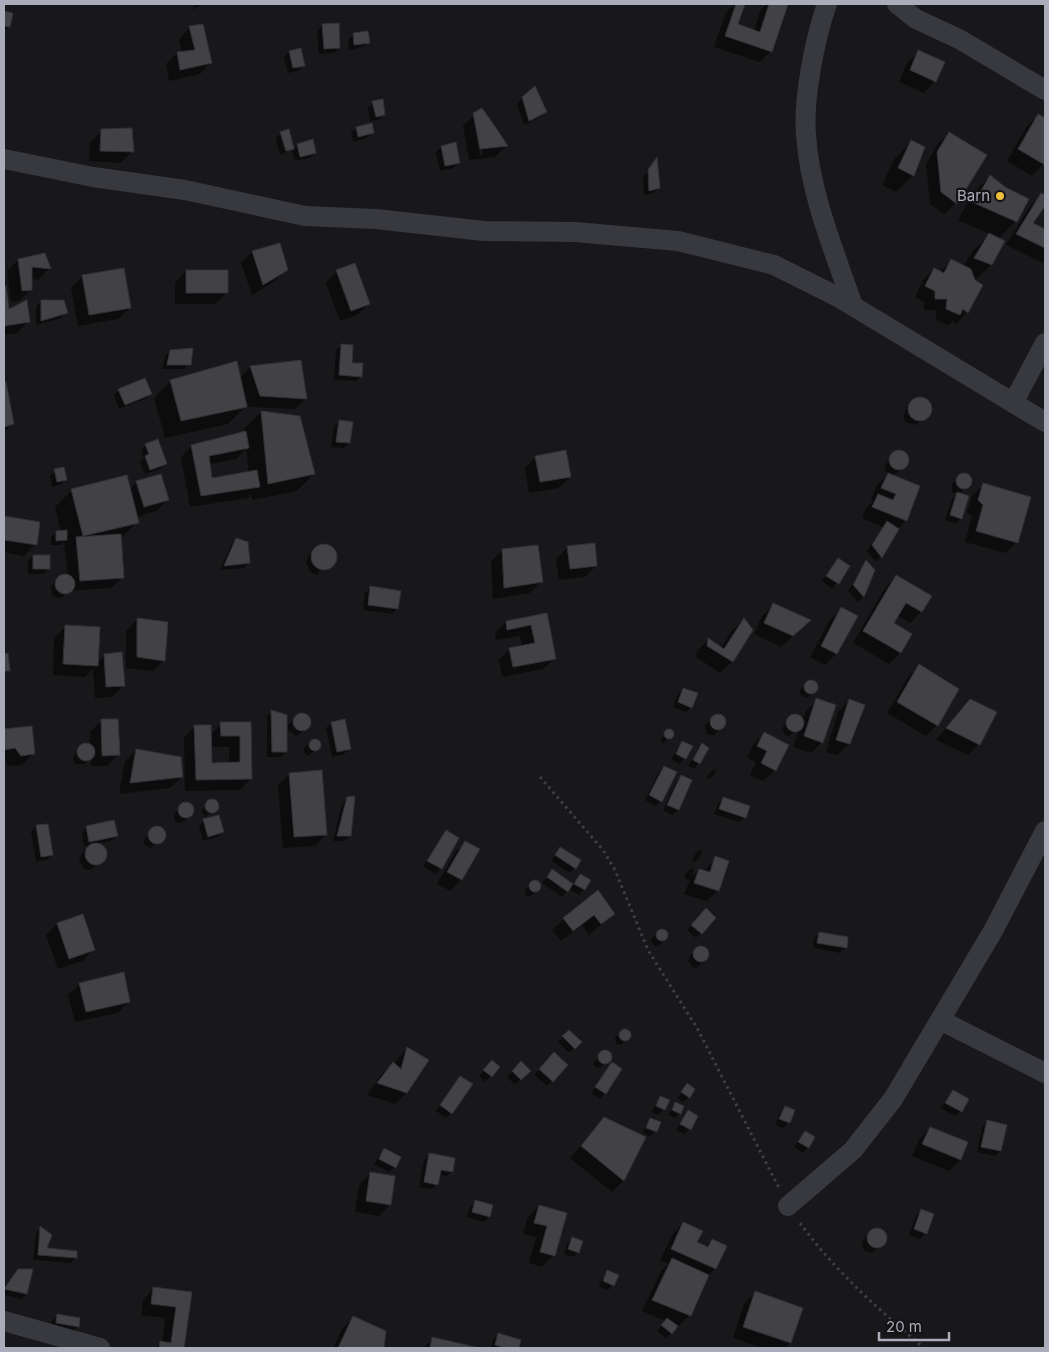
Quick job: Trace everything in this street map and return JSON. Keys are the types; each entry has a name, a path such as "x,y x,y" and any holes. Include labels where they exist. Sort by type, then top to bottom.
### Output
{"street":[{"path":"827,4 820,23 809,89 806,134 817,199 853,306"},
{"path":"897,4 916,19 959,39 1045,90"},
{"path":"4,159 93,176 185,190 305,216 376,219 484,231 575,232 678,241 774,266 853,306 1045,422"},
{"path":"1013,402 1045,343"},
{"path":"788,1206 853,1150 893,1099 993,930 1045,831"},
{"path":"940,1020 1045,1072"},
{"path":"4,1321 100,1348"}],"path":[{"path":"540,778 603,850 615,870 648,950 697,1028 788,1206 817,1245 870,1302 924,1348"}],"building":[{"path":"736,4 745,4 738,24 760,32 769,4 788,4 772,52 725,36"},
{"path":"4,11 13,13 10,27 4,26"},
{"path":"339,23 340,48 324,49 322,24"},
{"path":"203,24 212,63 180,70 177,52 195,50 189,26"},
{"path":"368,31 370,43 354,45 353,33"},
{"path":"301,48 305,66 293,68 289,51"},
{"path":"918,50 945,62 936,82 910,70"},
{"path":"535,86 547,112 529,121 522,97"},
{"path":"383,99 385,115 376,117 372,101"},
{"path":"482,108 508,146 480,149 473,113"},
{"path":"1038,114 1045,118 1045,165 1018,149"},
{"path":"372,123 374,133 358,137 356,127"},
{"path":"132,128 134,152 100,151 101,129"},
{"path":"289,129 294,149 286,151 280,132"},
{"path":"949,132 987,155 957,204 941,192 937,152"},
{"path":"313,139 316,153 300,157 297,144"},
{"name":"Barn","path":"911,140 925,147 914,176 898,168"},
{"path":"456,142 460,163 445,166 441,146"},
{"path":"657,157 660,188 649,191 648,170"},
{"name":"Barn","path":"990,175 1005,187 1029,199 1017,222 974,203"},
{"path":"1041,193 1045,195 1045,206 1033,223 1045,229 1045,248 1016,234"},
{"name":"Barn","path":"989,233 1005,241 992,265 974,258"},
{"path":"280,243 288,270 263,285 252,251"},
{"path":"45,253 51,269 32,267 32,290 22,291 18,259"},
{"path":"951,259 971,269 975,280 983,285 968,313 963,309 960,315 946,309 947,299 935,299 935,291 925,286 934,268 944,273"},
{"path":"355,263 370,304 351,311 336,270"},
{"path":"124,268 131,308 89,315 82,275"},
{"path":"186,270 228,270 228,293 186,293"},
{"path":"6,286 9,309 27,300 30,322 4,326 4,287"},
{"path":"41,300 64,300 68,313 41,321"},
{"path":"341,344 353,345 352,363 363,363 362,377 339,375"},
{"path":"193,348 191,365 167,365 170,350"},
{"path":"301,360 307,399 260,396 250,366"},
{"path":"237,361 247,407 181,421 170,380"},
{"path":"145,378 152,394 125,405 118,389"},
{"path":"4,382 6,382 14,424 4,427"},
{"path":"920,397 928,401 932,409 928,417 920,421 912,417 908,409 912,401"},
{"path":"261,411 300,416 315,474 268,484"},
{"path":"339,420 353,422 350,443 336,442"},
{"path":"246,431 249,448 209,456 212,478 257,470 260,487 201,496 191,445"},
{"path":"158,439 167,464 150,470 145,456 149,454 145,444"},
{"path":"566,450 571,477 540,482 535,456"},
{"path":"899,450 906,453 909,460 906,467 899,470 892,467 889,460 892,453"},
{"path":"64,467 67,480 57,482 54,469"},
{"path":"888,473 920,486 907,521 872,507 878,494 893,500 896,494 881,488"},
{"path":"964,473 970,475 972,481 970,487 964,489 958,487 956,481 958,475"},
{"path":"161,474 169,500 144,507 136,481"},
{"path":"127,475 139,523 83,536 71,489"},
{"path":"983,483 1031,497 1018,543 976,531 983,505 978,500"},
{"path":"957,492 969,496 962,519 950,515"},
{"path":"4,516 40,522 37,545 4,540"},
{"path":"887,521 899,529 882,558 872,545"},
{"path":"67,530 67,540 56,541 56,531"},
{"path":"121,534 124,578 80,581 76,537"},
{"path":"236,538 248,542 250,563 224,566"},
{"path":"595,543 597,566 570,569 567,546"},
{"path":"324,544 333,548 337,557 333,566 324,570 315,566 311,557 315,548"},
{"path":"538,545 543,582 504,588 502,549"},
{"path":"33,555 50,555 50,569 33,569"},
{"path":"838,558 850,566 839,584 826,576"},
{"path":"866,560 875,570 864,597 853,585"},
{"path":"65,574 72,577 75,584 72,591 65,594 58,591 55,584 58,577"},
{"path":"896,575 932,596 922,612 906,603 894,623 912,634 901,653 863,631"},
{"path":"370,586 401,591 398,609 368,605"},
{"path":"773,603 811,620 793,636 764,623"},
{"path":"841,607 858,616 837,654 821,646"},
{"path":"547,613 556,659 513,667 509,648 535,643 531,625 507,630 506,621"},
{"path":"137,618 168,622 165,661 137,657"},
{"path":"744,618 753,630 733,662 707,646 708,638 724,649"},
{"path":"65,625 100,627 98,666 63,664"},
{"path":"122,652 125,686 106,687 104,654"},
{"path":"8,653 10,671 4,671 4,654"},
{"path":"919,664 959,689 938,726 897,702"},
{"path":"811,680 816,682 818,687 816,692 811,694 806,692 804,687 806,682"},
{"path":"683,688 698,693 692,708 678,702"},
{"path":"816,698 836,705 823,743 804,736"},
{"path":"849,699 865,705 850,744 836,740"},
{"path":"970,699 997,712 980,745 946,728"},
{"path":"271,710 287,715 287,752 272,752"},
{"path":"298,713 306,713 311,718 309,729 298,731 293,726 293,718"},
{"path":"715,714 721,714 726,719 724,728 715,730 710,725 710,719"},
{"path":"795,714 801,717 804,723 801,729 795,732 789,729 786,723 789,717"},
{"path":"101,719 118,719 120,755 102,756"},
{"path":"345,719 351,749 337,752 331,722"},
{"path":"220,722 251,722 252,779 196,780 194,725 211,725 212,763 240,762 240,736 221,736"},
{"path":"32,726 35,754 21,756 15,748 4,750 4,729"},
{"path":"667,729 671,729 674,734 673,738 667,739 664,736 664,732"},
{"path":"764,732 789,745 776,771 761,763 767,751 757,746"},
{"path":"317,739 320,740 320,750 313,751 310,750 309,743 310,740"},
{"path":"682,741 693,746 686,759 676,754"},
{"path":"86,743 92,746 95,752 92,758 86,761 80,758 77,752 80,746"},
{"path":"702,743 709,748 700,764 693,760"},
{"path":"136,749 181,757 183,777 130,783"},
{"path":"664,766 677,772 662,802 649,795"},
{"path":"322,770 327,835 294,837 289,773"},
{"path":"681,775 692,780 679,810 667,805"},
{"path":"355,796 351,836 337,836 347,797"},
{"path":"723,797 750,806 746,818 719,809"},
{"path":"212,799 217,801 219,806 217,811 212,813 207,811 205,806 207,801"},
{"path":"183,802 189,802 194,807 192,816 183,818 178,813 178,807"},
{"path":"219,815 224,832 208,837 203,819"},
{"path":"114,820 118,836 89,842 86,826"},
{"path":"48,824 53,855 41,857 36,825"},
{"path":"157,826 163,829 166,835 163,841 157,844 151,841 148,835 151,829"},
{"path":"446,830 459,838 442,869 427,861"},
{"path":"465,841 480,849 462,880 447,872"},
{"path":"92,843 100,843 107,850 107,858 100,865 92,865 85,858 85,850"},
{"path":"560,847 581,860 576,869 555,855"},
{"path":"715,856 729,861 719,891 694,883 699,869 710,872"},
{"path":"552,869 573,884 568,892 547,877"},
{"path":"580,874 591,880 585,890 574,884"},
{"path":"533,880 537,880 541,886 537,892 533,892 529,888 529,884"},
{"path":"598,890 615,914 601,924 594,915 573,931 563,918"},
{"path":"706,908 716,918 702,934 691,925"},
{"path":"83,914 95,950 69,959 57,923"},
{"path":"664,929 667,930 667,940 660,941 657,940 656,933 657,930"},
{"path":"819,932 848,937 847,948 817,943"},
{"path":"698,946 704,946 709,951 707,960 698,962 693,957 693,951"},
{"path":"124,972 130,1002 86,1012 79,983"},
{"path":"625,1029 631,1035 625,1041 619,1035"},
{"path":"569,1030 582,1042 575,1049 562,1036"},
{"path":"407,1047 429,1060 407,1093 377,1083 393,1062 401,1069"},
{"path":"605,1050 610,1052 612,1057 610,1062 605,1064 600,1062 598,1057 600,1052"},
{"path":"554,1052 568,1065 553,1082 539,1069"},
{"path":"492,1060 500,1067 492,1077 483,1070"},
{"path":"521,1061 531,1071 521,1080 512,1071"},
{"path":"612,1062 622,1069 606,1094 595,1087"},
{"path":"460,1076 473,1084 452,1114 440,1105"},
{"path":"687,1083 695,1089 690,1098 681,1092"},
{"path":"953,1090 969,1099 962,1112 945,1103"},
{"path":"660,1096 670,1100 665,1110 656,1106"},
{"path":"675,1102 684,1106 681,1114 672,1110"},
{"path":"785,1106 795,1110 790,1123 779,1119"},
{"path":"688,1110 698,1116 691,1130 680,1124"},
{"path":"604,1117 646,1137 624,1181 581,1146"},
{"path":"650,1118 661,1122 657,1132 646,1128"},
{"path":"987,1120 1007,1125 1001,1151 981,1147"},
{"path":"930,1127 968,1142 961,1160 922,1144"},
{"path":"805,1131 815,1137 809,1148 798,1142"},
{"path":"384,1148 401,1157 396,1168 379,1159"},
{"path":"429,1153 455,1158 453,1172 441,1170 438,1185 424,1182"},
{"path":"370,1172 395,1176 391,1205 366,1201"},
{"path":"475,1200 493,1205 490,1217 472,1212"},
{"path":"539,1205 567,1213 555,1256 540,1252 547,1226 534,1223"},
{"path":"921,1209 934,1214 927,1234 914,1229"},
{"path":"683,1222 703,1231 697,1242 708,1247 712,1239 727,1246 716,1269 671,1249"},
{"path":"40,1226 52,1235 47,1248 77,1251 77,1258 38,1255"},
{"path":"877,1228 884,1231 887,1238 884,1245 877,1248 870,1245 867,1238 870,1231"},
{"path":"572,1237 583,1241 579,1253 568,1249"},
{"path":"672,1258 709,1275 691,1316 652,1300"},
{"path":"18,1269 33,1269 27,1294 4,1289"},
{"path":"607,1270 619,1275 614,1286 603,1281"},
{"path":"153,1287 192,1292 184,1348 159,1348 160,1341 171,1343 176,1307 151,1304"},
{"path":"755,1291 803,1308 791,1343 743,1327"},
{"path":"57,1314 80,1318 79,1327 56,1323"},
{"path":"353,1316 386,1331 384,1348 338,1348"},
{"path":"667,1318 678,1326 672,1334 661,1325"},
{"path":"498,1333 521,1340 519,1348 506,1348 495,1345"},
{"path":"432,1337 479,1348 430,1348"}],"place":[{"name":"Barn","path":"1000,196"}]}
